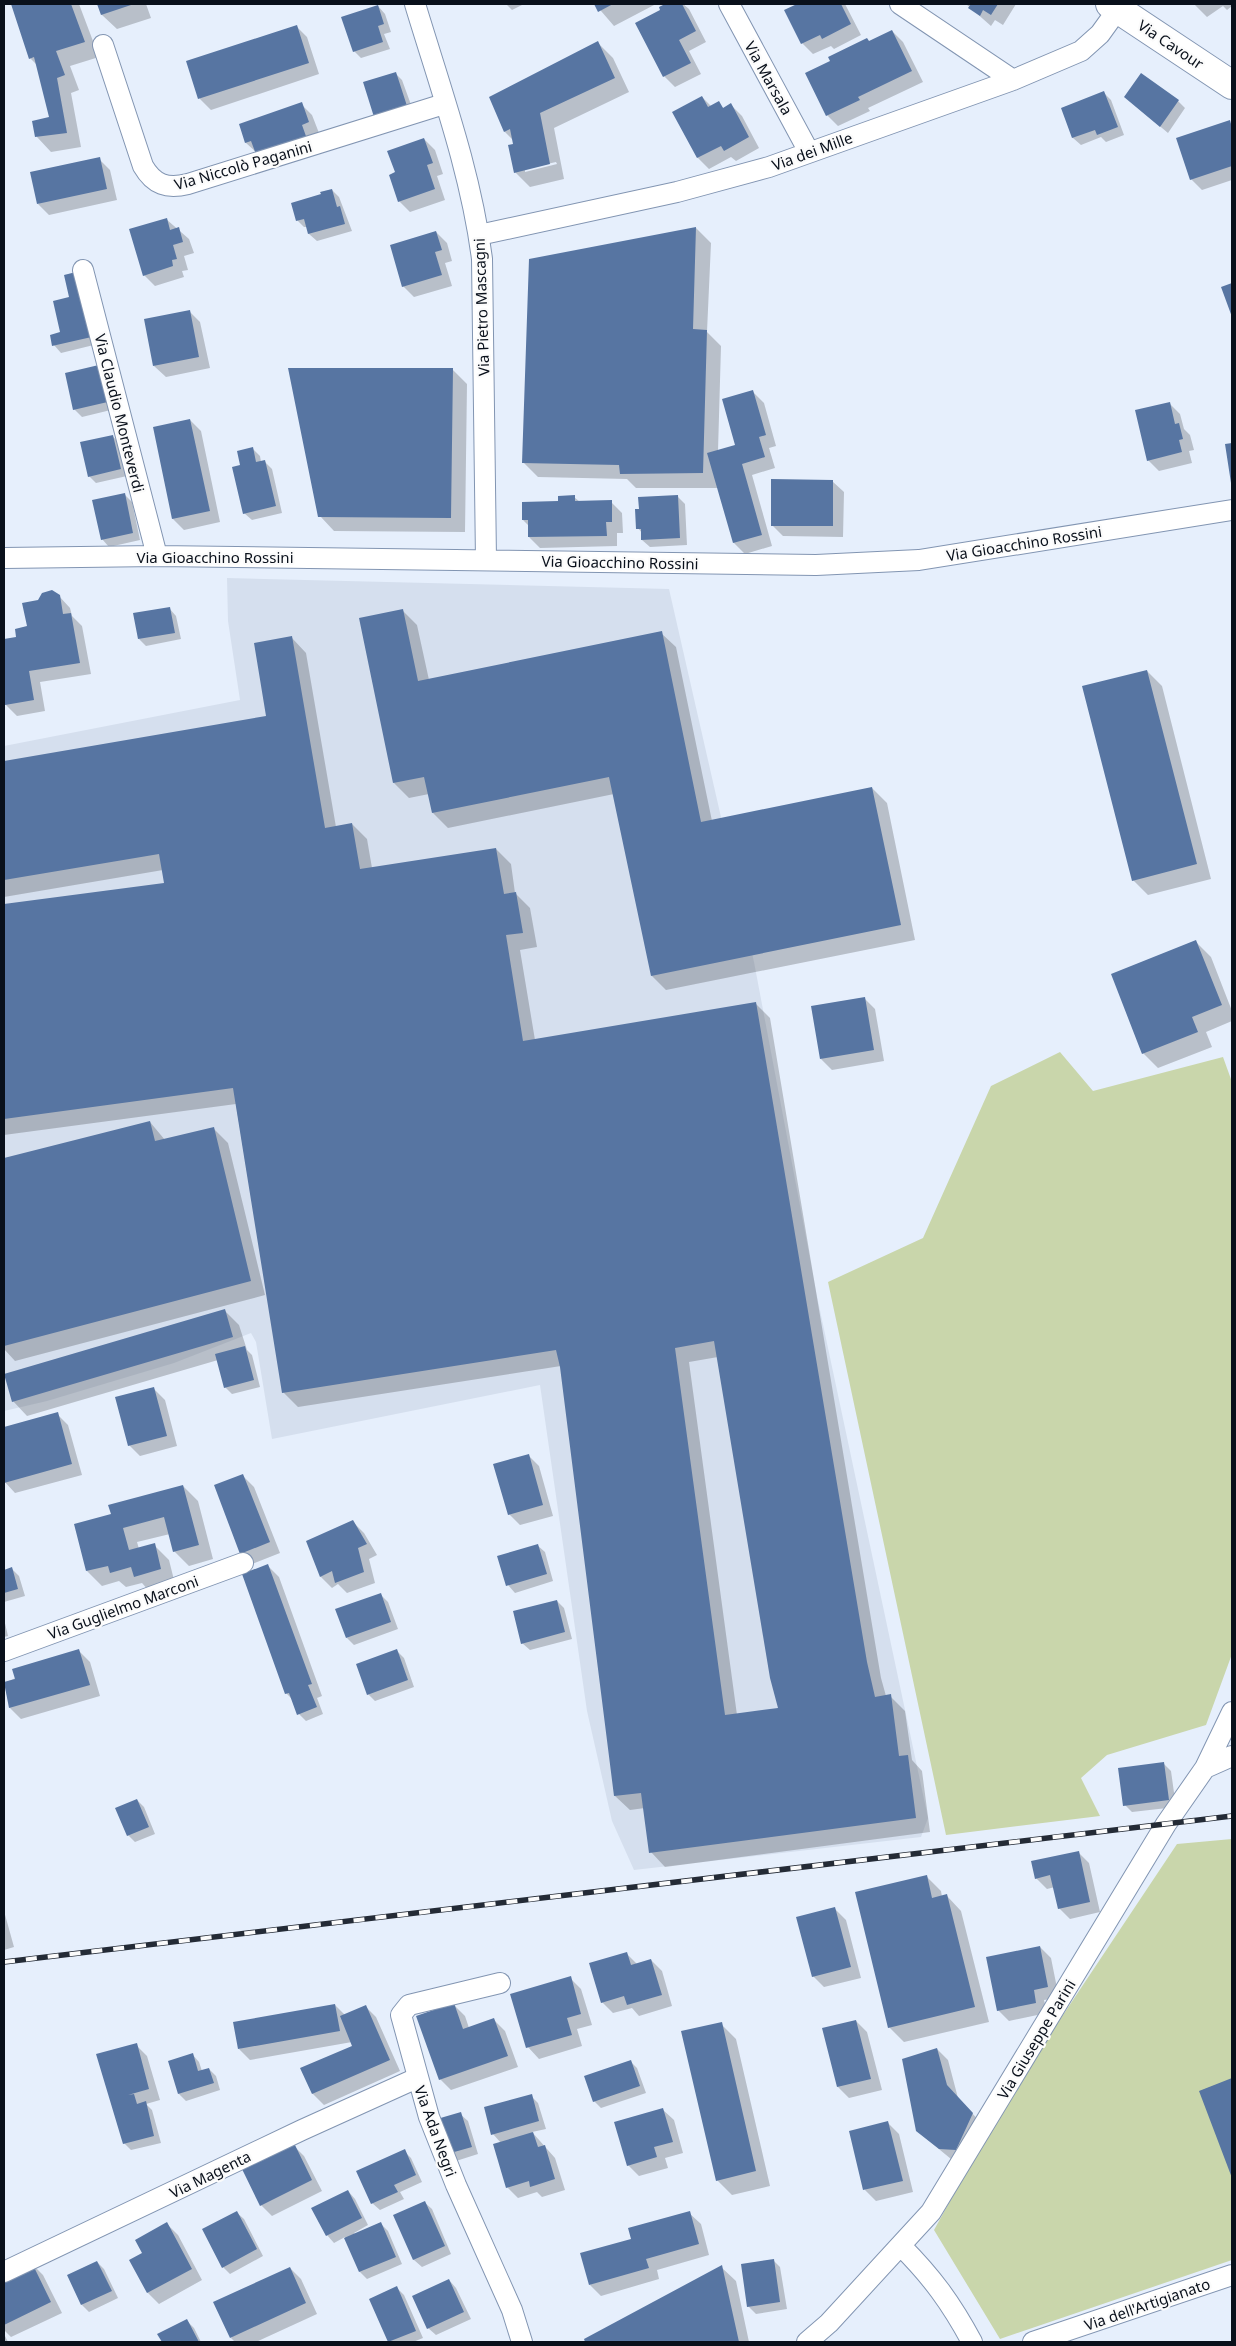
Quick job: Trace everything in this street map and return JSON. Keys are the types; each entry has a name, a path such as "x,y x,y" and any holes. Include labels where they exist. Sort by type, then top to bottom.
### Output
{"street":[{"name":"Via Pietro Mascagni","path":"415,4 463,169 479,235 482,267 486,560"},
{"name":"Via Marsala","path":"729,4 810,152"},
{"path":"900,4 1013,80"},
{"name":"Via dei Mille","path":"479,235 677,192 769,167 1013,80 1081,52 1100,34 1114,6"},
{"name":"Via Cavour","path":"1114,6 1232,85"},
{"name":"Via Niccolò Paganini","path":"103,44 142,166 155,182 166,187 188,184 444,104"},
{"name":"Via Claudio Monteverdi","path":"83,270 157,556"},
{"name":"Via Gioacchino Rossini","path":"4,558 157,556 816,565 919,560 1232,510"},
{"name":"Via Guglielmo Marconi","path":"4,1651 242,1563"},
{"name":"Via Giuseppe Parini","path":"808,2342 829,2323 931,2212 1166,1824 1205,1768 1232,1712"},
{"path":"1205,1768 1232,1756"},
{"name":"Via Ada Negri","path":"500,1983 408,2005 401,2015 417,2078 456,2185 512,2310 522,2342"},
{"name":"Via Magenta","path":"4,2272 302,2130 417,2078"},
{"path":"901,2246 926,2271 953,2306 972,2342"},
{"name":"Via dell'Artigianato","path":"1033,2342 1232,2275"}],"shaded area":[{"path":"227,578 669,589 754,962 818,1301 928,1818 921,1837 634,1870 612,1821 587,1711 540,1385 272,1439 256,1342 251,1333 174,1363 47,1401 4,1411 4,746 240,700 228,621"}],"green space":[{"path":"1060,1052 1093,1091 1223,1057 1232,1082 1232,1654 1206,1725 1107,1755 1081,1778 1100,1816 946,1835 828,1282 923,1238 991,1086"},
{"path":"1232,1839 1232,2260 1000,2339 934,2230 1003,2105 1177,1844"}],"building":[{"path":"11,4 71,4 85,42 56,51 65,75 57,78 67,133 35,137 32,121 49,117 34,57 29,59"},
{"path":"97,4 134,4 101,15"},
{"path":"594,4 613,4 598,12"},
{"path":"665,4 682,4 696,31 679,40 691,63 663,77 635,23 660,10 659,7"},
{"path":"797,4 841,4 851,24 822,39 820,35 801,44 784,10"},
{"path":"971,4 998,4 991,15 983,10 980,16 968,8"},
{"path":"378,5 384,24 378,26 383,42 353,52 341,17"},
{"path":"297,25 309,63 198,99 186,61"},
{"path":"892,30 912,71 858,97 860,100 826,116 805,73 830,61 828,57 867,38 869,41"},
{"path":"598,41 615,78 540,113 550,164 514,173 508,145 513,144 510,129 504,132 489,97"},
{"path":"396,72 407,106 374,117 363,82"},
{"path":"1141,73 1179,100 1160,127 1124,97"},
{"path":"1104,91 1118,127 1097,135 1095,130 1072,138 1061,108"},
{"path":"702,96 708,107 719,101 723,108 731,103 749,137 724,151 721,146 697,158 672,112"},
{"path":"302,102 309,122 302,125 307,139 257,157 251,141 245,143 239,124"},
{"path":"1230,120 1232,128 1232,166 1190,180 1176,138"},
{"path":"424,138 433,163 427,165 435,189 398,202 389,175 395,172 387,151"},
{"path":"100,157 107,189 37,204 30,172"},
{"path":"332,189 337,207 340,206 345,224 308,234 304,219 296,221 291,203"},
{"path":"167,218 170,230 179,227 183,242 173,245 177,259 172,260 173,266 143,276 129,229"},
{"path":"696,227 693,329 707,330 703,473 620,474 619,465 522,463 529,259"},
{"path":"436,231 442,250 435,252 442,275 402,287 390,245"},
{"path":"76,272 96,336 52,346 50,335 60,332 53,301 69,297 64,275"},
{"path":"1232,283 1232,317 1221,287"},
{"path":"190,310 199,357 153,366 144,319"},
{"path":"103,364 112,401 73,410 65,373"},
{"path":"288,368 453,368 451,518 318,517"},
{"path":"753,390 766,435 759,437 765,457 742,464 762,535 733,543 707,453 735,445 722,399"},
{"path":"1170,402 1175,424 1179,423 1183,439 1179,440 1182,452 1147,461 1135,410"},
{"path":"190,419 210,511 172,519 153,427"},
{"path":"113,435 121,469 88,477 80,442"},
{"path":"1232,443 1232,483 1231,483 1225,444"},
{"path":"253,447 256,462 265,460 276,506 243,514 232,467 240,465 237,451"},
{"path":"771,479 833,480 833,526 771,526"},
{"path":"125,493 133,533 101,540 92,500"},
{"path":"575,495 575,501 612,500 612,522 606,522 607,536 528,537 528,520 522,520 522,502 558,501 558,496"},
{"path":"678,495 680,538 641,540 641,529 636,529 635,509 639,509 638,497"},
{"path":"52,590 60,595 63,614 71,613 80,663 29,671 34,700 5,705 4,639 16,637 15,629 27,626 22,603 38,600 42,593"},
{"path":"170,607 175,633 138,639 133,613"},
{"path":"403,609 418,681 662,631 701,822 872,787 901,925 651,976 609,777 432,813 424,777 393,783 359,618"},
{"path":"292,636 325,828 352,823 360,869 496,848 504,894 516,892 523,933 506,935 523,1041 756,1002 867,1662 875,1697 891,1694 899,1756 908,1755 916,1818 649,1853 641,1793 614,1796 560,1367 556,1350 282,1393 233,1088 4,1119 4,904 164,883 159,854 4,880 4,761 266,716 254,643","holes":["714,1341 770,1678 778,1708 725,1715 675,1348"]},
{"path":"1147,670 1197,864 1132,881 1082,686"},
{"path":"1196,940 1222,1005 1192,1017 1198,1032 1142,1054 1111,974"},
{"path":"865,997 874,1050 820,1059 811,1006"},
{"path":"150,1121 155,1141 214,1127 251,1281 4,1346 4,1158"},
{"path":"225,1309 233,1337 12,1402 4,1374"},
{"path":"245,1346 254,1380 224,1388 215,1354"},
{"path":"154,1387 167,1436 128,1446 115,1397"},
{"path":"58,1412 72,1464 4,1483 4,1427"},
{"path":"529,1454 543,1505 508,1515 493,1464"},
{"path":"243,1474 270,1542 240,1554 214,1485"},
{"path":"183,1485 199,1545 173,1552 164,1517 123,1528 129,1550 155,1543 161,1569 134,1577 131,1567 110,1573 108,1566 86,1571 74,1524 111,1514 108,1505"},
{"path":"353,1520 367,1544 358,1548 364,1572 335,1583 332,1571 320,1577 306,1541"},
{"path":"538,1544 547,1574 506,1586 497,1556"},
{"path":"268,1564 312,1684 308,1685 317,1707 297,1715 289,1693 285,1694 242,1574"},
{"path":"12,1567 18,1589 4,1593 4,1570"},
{"path":"381,1593 391,1622 346,1638 335,1609"},
{"path":"557,1600 565,1632 521,1644 513,1611"},
{"path":"79,1649 90,1685 9,1708 4,1682 15,1679 12,1669"},
{"path":"397,1649 408,1680 367,1695 356,1664"},
{"path":"1164,1762 1169,1800 1123,1806 1118,1768"},
{"path":"137,1799 149,1827 127,1836 115,1808"},
{"path":"1079,1851 1090,1902 1058,1909 1050,1875 1035,1879 1031,1861"},
{"path":"927,1875 932,1898 947,1894 975,2007 888,2028 855,1892"},
{"path":"835,1907 851,1967 812,1977 796,1917"},
{"path":"1040,1946 1048,1987 1034,1990 1036,2003 997,2011 986,1957"},
{"path":"627,1952 631,1965 651,1959 662,1995 627,2005 624,1996 601,2003 589,1963"},
{"path":"571,1976 581,2014 567,2018 572,2035 526,2048 510,1994"},
{"path":"454,2003 463,2029 494,2018 508,2056 439,2080 416,2016"},
{"path":"335,2004 340,2031 238,2049 233,2022"},
{"path":"366,2005 390,2060 312,2094 300,2068 352,2046 340,2016"},
{"path":"856,2020 871,2079 837,2087 822,2028"},
{"path":"722,2022 756,2171 716,2181 681,2031"},
{"path":"137,2043 149,2089 128,2095 134,2094 137,2104 146,2101 154,2136 123,2144 96,2054"},
{"path":"937,2048 947,2085 973,2113 956,2150 939,2149 916,2131 902,2059"},
{"path":"193,2053 198,2071 209,2068 214,2083 178,2094 168,2061"},
{"path":"631,2060 640,2086 593,2102 584,2076"},
{"path":"1232,2078 1232,2178 1199,2091"},
{"path":"532,2094 539,2121 491,2135 484,2107"},
{"path":"663,2108 673,2142 654,2147 657,2157 627,2166 614,2122"},
{"path":"461,2112 472,2147 447,2154 437,2119"},
{"path":"888,2121 903,2181 863,2190 849,2131"},
{"path":"533,2132 538,2147 545,2145 555,2179 530,2187 529,2181 506,2188 493,2144"},
{"path":"294,2143 312,2180 260,2206 242,2169"},
{"path":"405,2149 416,2175 394,2185 398,2192 371,2204 356,2171"},
{"path":"348,2190 362,2218 326,2236 311,2208"},
{"path":"425,2201 445,2246 413,2260 393,2215"},
{"path":"237,2211 257,2249 222,2268 202,2229"},
{"path":"690,2211 699,2244 646,2259 649,2268 589,2285 580,2253 631,2239 628,2228"},
{"path":"167,2222 192,2269 147,2293 129,2260 142,2253 135,2240"},
{"path":"381,2222 396,2257 359,2272 344,2238"},
{"path":"774,2259 780,2302 747,2307 741,2264"},
{"path":"97,2261 112,2291 81,2305 67,2275"},
{"path":"32,2263 51,2302 4,2325 4,2277"},
{"path":"722,2265 739,2342 585,2342 584,2339"},
{"path":"290,2267 306,2303 230,2338 213,2302"},
{"path":"449,2279 464,2312 427,2329 412,2296"},
{"path":"397,2286 416,2331 388,2342 369,2299"},
{"path":"187,2319 199,2342 162,2342 157,2334"}],"railway":[{"path":"4,1962 1232,1816"}]}
